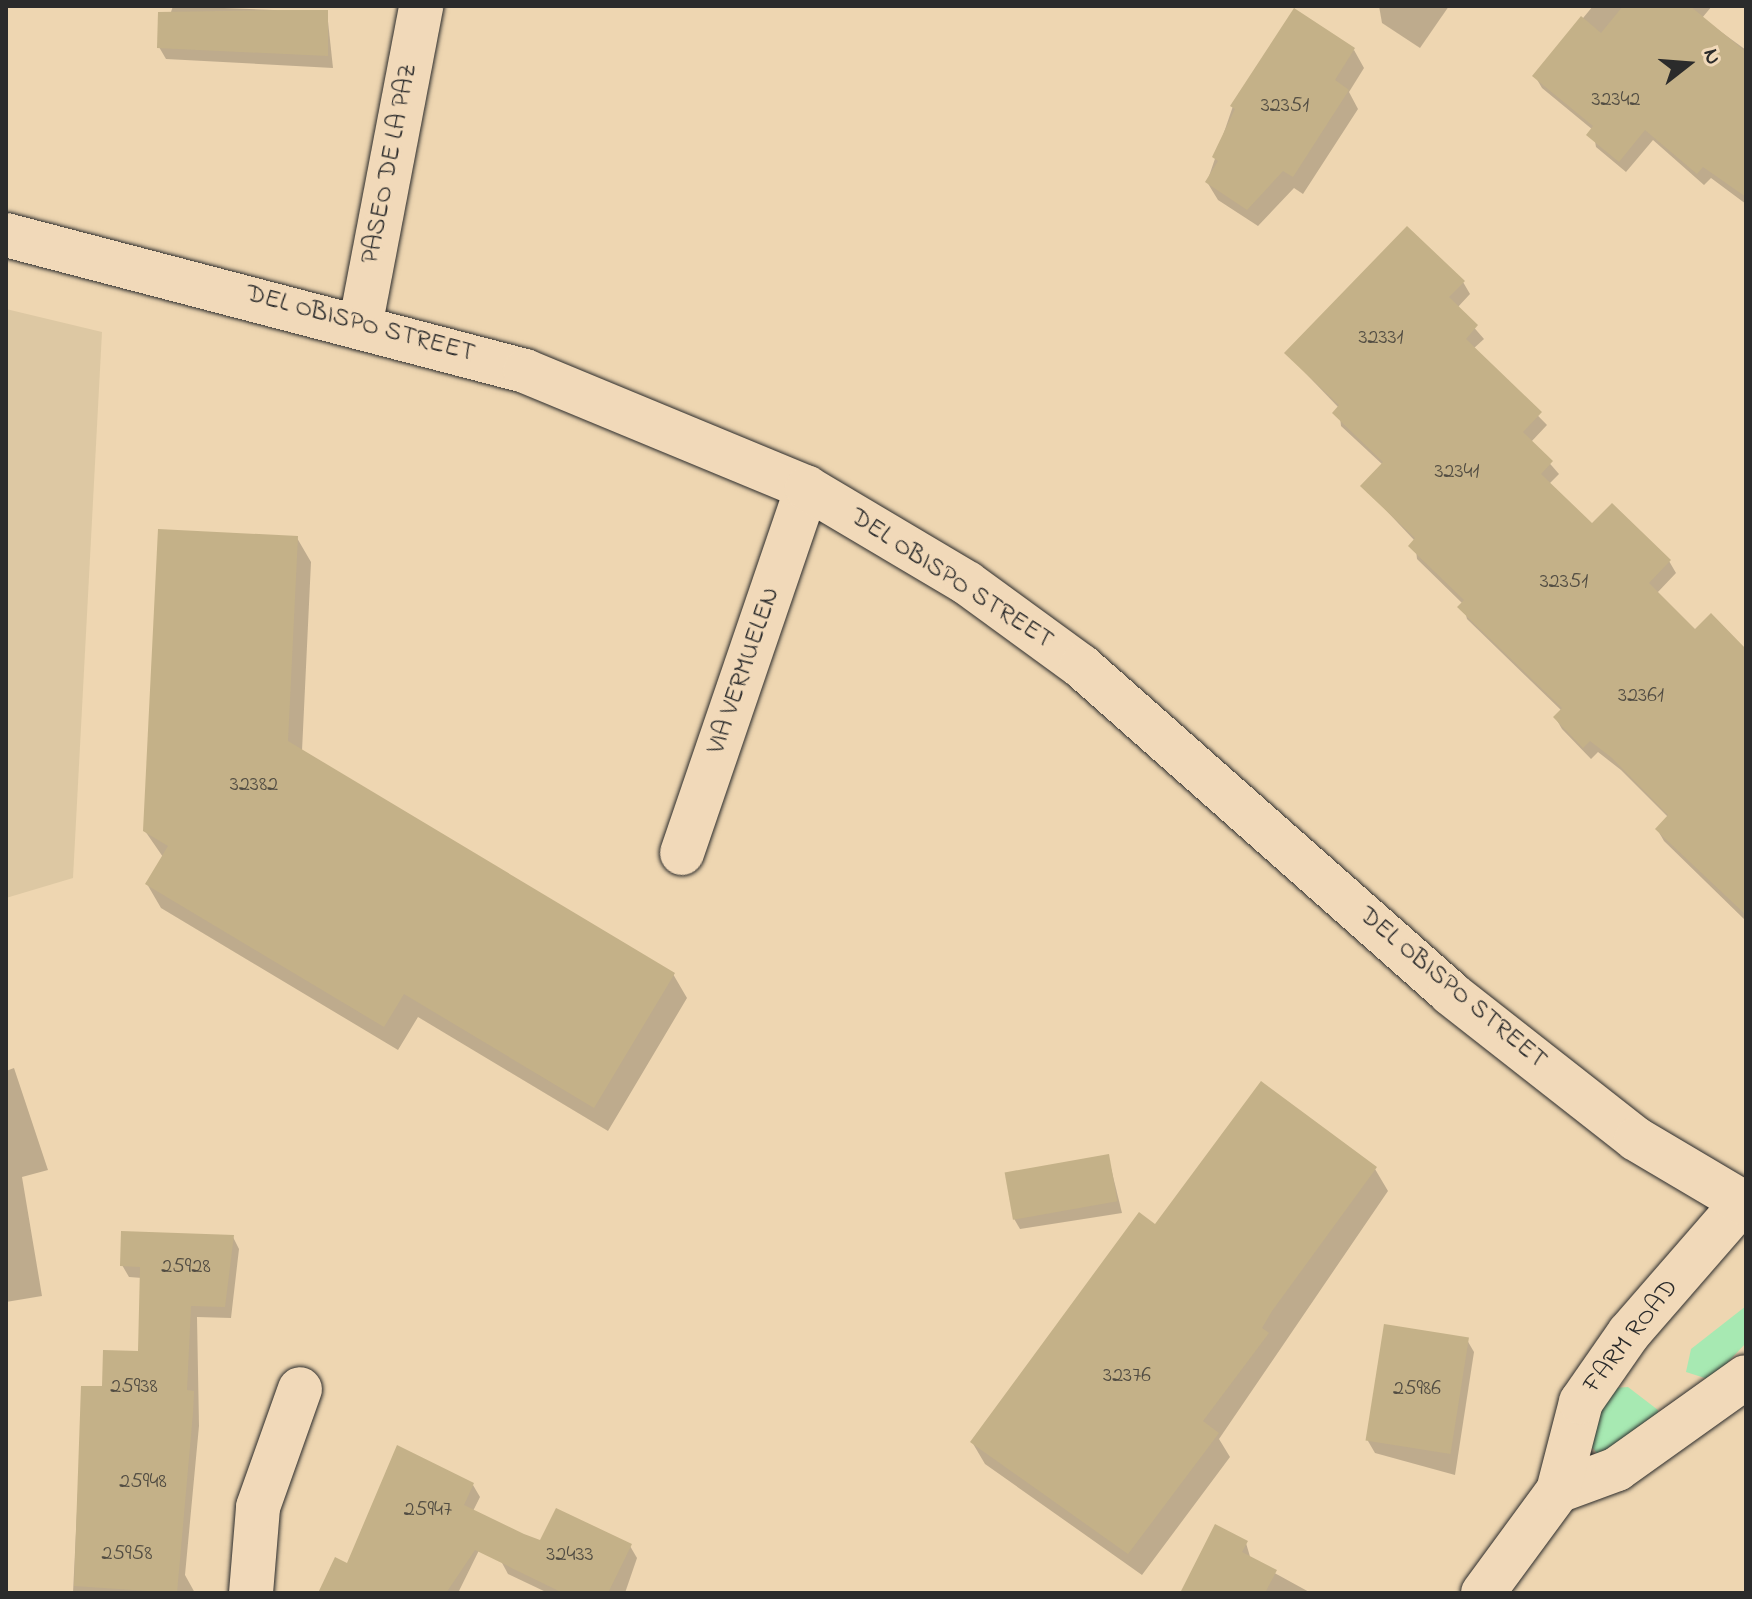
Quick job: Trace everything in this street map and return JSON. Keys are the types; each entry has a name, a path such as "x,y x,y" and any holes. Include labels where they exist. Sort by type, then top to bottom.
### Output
{"main road":[{"name":"PASEO DE LA PAZ","path":"361,322 421,6"},
{"name":"DEL OBISPO STREET","path":"6,235 361,322 525,371 807,488 967,583 1081,666 1450,993 1636,1139 1744,1203"},
{"name":"VIA VERMUELEN","path":"682,853 807,488"},
{"name":"FARM ROAD","path":"1483,1593 1558,1491 1581,1402 1629,1333 1744,1203"},
{"path":"1558,1491 1617,1469 1746,1377"},
{"path":"251,1593 258,1507 300,1389"}],"shaded area":[{"path":"6,309 102,332 73,878 6,898"}],"green space":[{"path":"1746,1306 1746,1343 1711,1380 1686,1372 1691,1349"},
{"path":"1628,1387 1658,1410 1656,1426 1598,1455 1586,1439 1592,1425 1614,1388"}],"building":[{"path":"1623,6 1690,6 1746,52 1746,197 1703,167 1697,174 1645,130 1619,162 1586,135 1593,126 1532,76 1581,16 1601,33"},
{"path":"1294,8 1355,48 1335,80 1349,90 1293,177 1283,171 1247,210 1205,182 1218,161 1212,157 1235,109 1230,106"},
{"path":"328,10 328,56 157,48 158,12"},
{"path":"1407,226 1465,281 1449,297 1478,325 1466,339 1542,412 1523,432 1553,461 1541,474 1592,523 1612,503 1671,560 1649,583 1695,629 1711,613 1746,649 1746,915 1655,829 1668,815 1612,758 1590,741 1583,748 1553,717 1562,708 1457,607 1464,600 1408,546 1415,538 1360,486 1383,462 1332,413 1339,405 1284,353"},
{"path":"158,529 298,536 288,741 675,973 594,1108 404,994 384,1027 145,884 168,846 143,831"},
{"path":"1261,1081 1377,1167 1272,1311 1262,1328 1269,1333 1203,1421 1219,1433 1128,1554 970,1442 1139,1212 1155,1224"},
{"path":"1109,1154 1117,1201 1013,1220 1005,1172"},
{"path":"121,1231 234,1235 225,1307 191,1306 187,1390 194,1391 193,1413 177,1593 74,1586 81,1386 102,1386 103,1350 138,1351 140,1267 120,1266"},
{"path":"1384,1324 1469,1337 1450,1454 1366,1441"},
{"path":"397,1445 474,1483 464,1505 524,1534 540,1540 556,1508 632,1544 608,1593 563,1593 475,1550 446,1593 318,1593 335,1557 347,1563"},
{"path":"1215,1524 1248,1541 1242,1552 1277,1570 1265,1593 1180,1593"}]}
